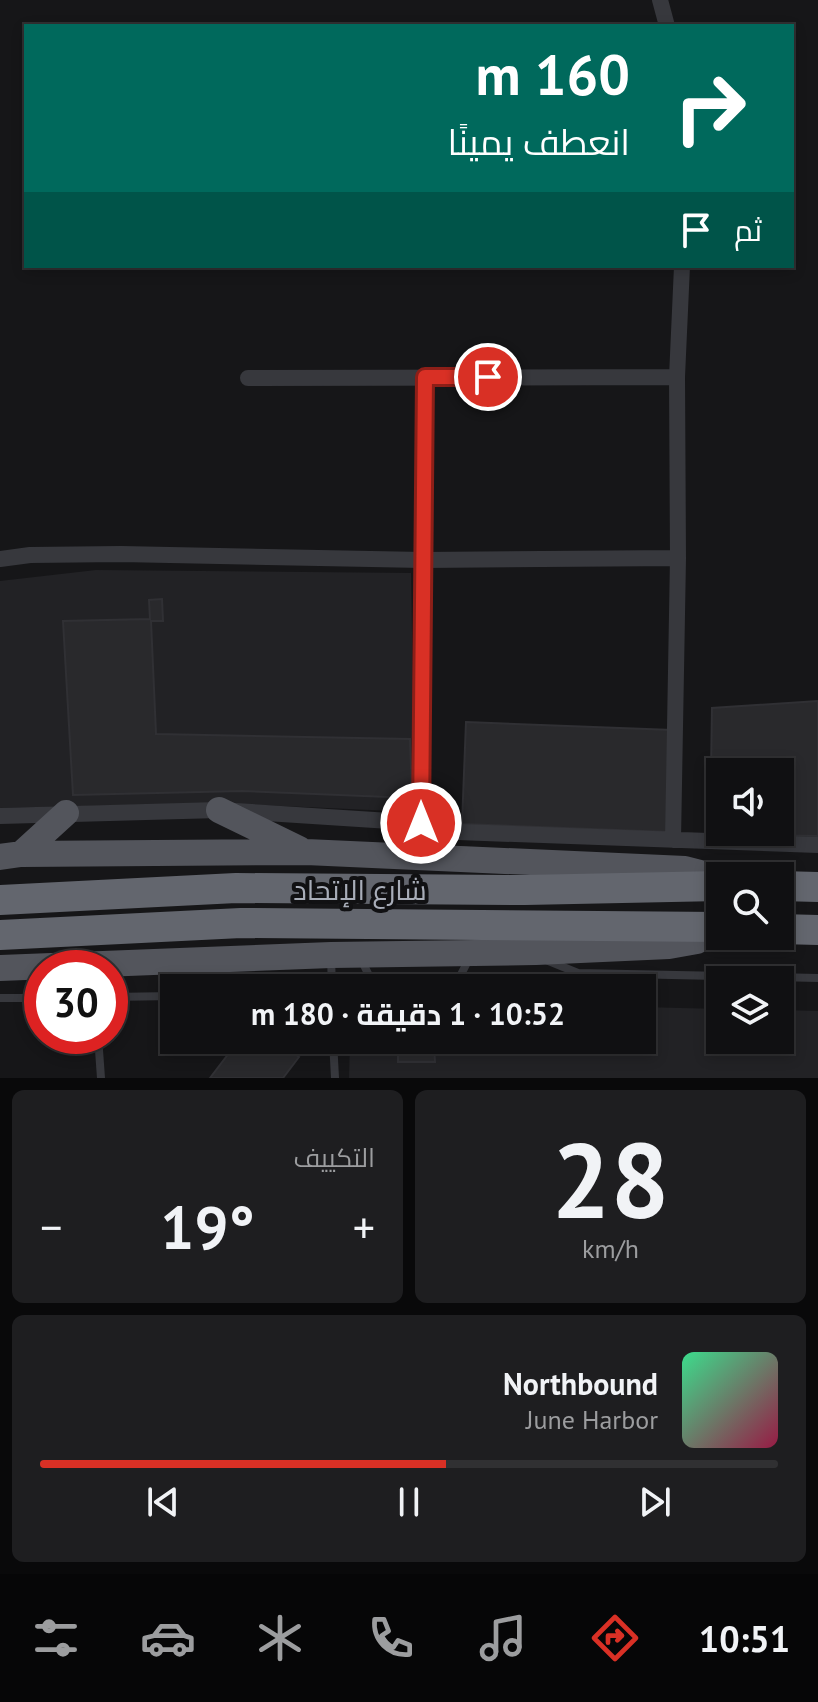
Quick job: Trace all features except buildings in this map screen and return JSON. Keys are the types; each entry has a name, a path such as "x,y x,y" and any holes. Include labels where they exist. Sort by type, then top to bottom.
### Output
{"highway":[{"name":"شارع الإتحاد","path":"0,900 236,888 525,890 706,886"},
{"path":"794,886 818,887"},
{"name":"شارع الإتحاد","path":"0,935 241,923 706,928"},
{"path":"794,929 818,930"}],"main road":[{"path":"219,810 306,852"},
{"path":"7,854 66,813"},
{"path":"7,854 306,852 685,869 706,874"},
{"path":"128,964 683,945 706,936"},
{"path":"0,968 24,967"}],"street":[{"path":"660,0 666,24"},
{"path":"673,840 678,558 677,377 682,268"},
{"path":"421,823 425,377"},
{"path":"248,378 677,377"},
{"path":"0,559 30,555 121,554 423,560 678,558"},
{"path":"0,816 219,810 421,823 458,832 818,845"}],"lane":[{"path":"536,952 557,966 578,973 818,978"},
{"path":"461,974 472,953"},
{"path":"359,954 369,974"},
{"path":"331,955 332,974"},
{"path":"128,997 160,996"},
{"path":"0,998 24,998"},
{"path":"99,1054 101,1078"},
{"path":"334,1054 335,1078"}],"shaded area":[{"path":"96,570 411,573 415,812 216,803 0,808 0,581"},
{"path":"656,1007 706,1009 706,1054 794,1054 794,1010 818,1011 818,1078 349,1078 350,1054 656,1054"}],"route":[{"path":"421,823 425,377 488,377"}]}
